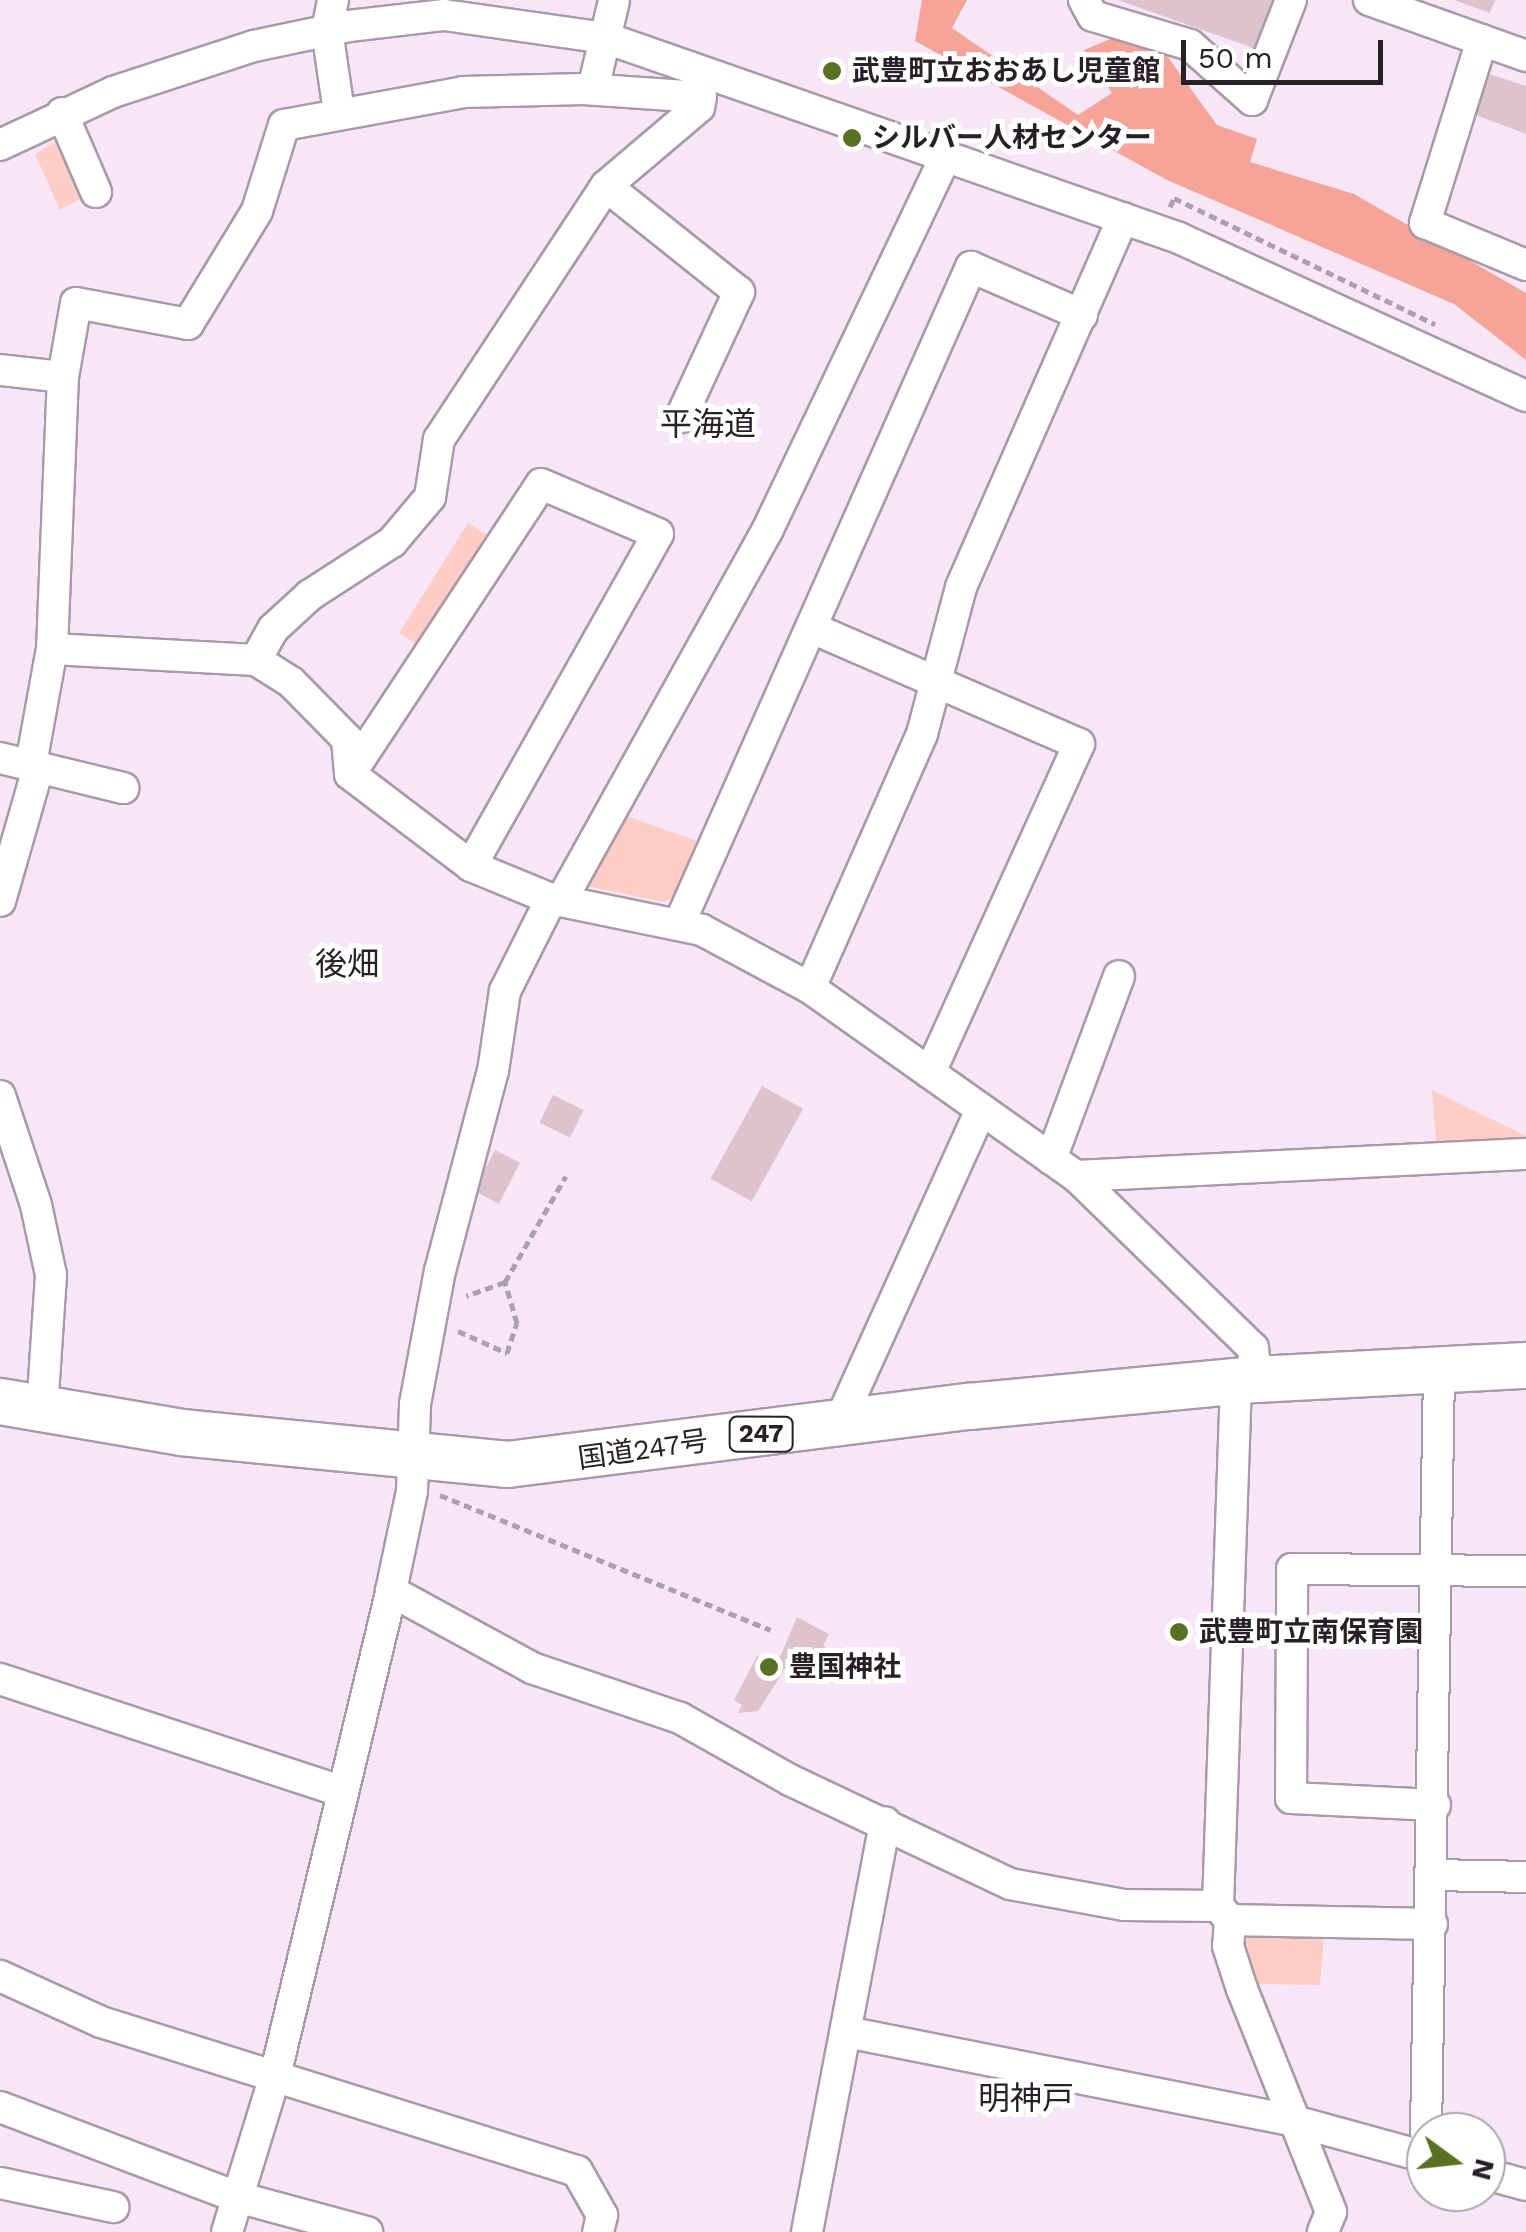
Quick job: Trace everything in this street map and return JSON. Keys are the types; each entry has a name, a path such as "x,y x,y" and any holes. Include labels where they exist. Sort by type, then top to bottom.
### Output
{"highway":[{"name":"国道247号","path":"21,1407 412,1456 559,1462 839,1423 1246,1380 1526,1365"}],"street":[{"path":"444,15 504,0"},
{"path":"1084,0 1094,16 1190,45 1252,100 1291,0"},
{"path":"1369,0 1526,56"},
{"path":"594,89 612,1"},
{"path":"330,15 339,112"},
{"path":"0,145 62,114 330,15 444,15 606,38 1122,218 1526,396"},
{"path":"1482,40 1425,223 1526,265"},
{"path":"0,901 35,765 52,649 62,377 76,303 188,324 257,211 284,125 421,96 594,89 701,96 699,106 606,186 439,440 430,496 392,542 310,595 272,628 256,660"},
{"path":"62,114 96,192"},
{"path":"227,2232 275,2076 391,1591 412,1491 412,1456 440,1271 493,1071 506,991 767,531 946,156"},
{"path":"606,186 739,292 681,417"},
{"path":"810,988 922,734 961,587 1122,218"},
{"path":"680,922 971,267 1082,315"},
{"path":"0,370 62,377"},
{"path":"350,774 541,484 658,534 470,866"},
{"path":"812,628 1078,744 930,1073"},
{"path":"52,649 256,660 291,682 347,739 350,774 470,866 556,900 680,922 810,988 1063,1168 1253,1348 1246,1380 1224,1913 1228,1946 1330,2212 1323,2232"},
{"path":"0,758 123,788"},
{"path":"1063,1168 1119,976"},
{"path":"0,1096 36,1205 51,1276 21,1407"},
{"path":"839,1423 981,1110"},
{"path":"1063,1168 1526,1154"},
{"path":"1427,2112 1440,1572 1439,1369"},
{"path":"1435,1805 1291,1798 1292,1569 1526,1571"},
{"path":"391,1591 532,1668 680,1718 790,1780 1010,1884 1124,1905 1432,1924"},
{"path":"0,1678 344,1792"},
{"path":"807,2232 884,1822"},
{"path":"1434,1875 1526,1878"},
{"path":"0,1976 101,2022 577,2171 602,2216 598,2232"},
{"path":"846,2032 1294,2121 1406,2150"},
{"path":"0,2107 237,2197 368,2232"},
{"path":"0,2183 113,2207"}],"path":[{"path":"1166,216 1174,198 1437,320 1430,336"},
{"path":"458,1331 506,1353 516,1323 505,1282 566,1176"},
{"path":"464,1304 467,1291 505,1282"},
{"path":"454,1348 461,1318"},
{"path":"439,1494 771,1630"}],"shaded area":[{"path":"922,0 967,0 952,28 1078,115 1112,93 1084,50 1127,32 1165,53 1217,125 1257,139 1250,162 1354,194 1526,293 1526,360 1454,304 1167,180 915,41"},
{"path":"53,143 67,145 88,195 60,210 35,154"},
{"path":"468,523 490,537 421,647 399,633"},
{"path":"621,814 700,842 677,896 664,902 582,885"},
{"path":"1432,1090 1526,1136 1526,1139 1436,1143"},
{"path":"1324,1934 1320,1985 1256,1984 1243,1948 1248,1936"}],"building":[{"path":"1118,0 1272,0 1256,49"},
{"path":"1454,0 1495,0 1490,13"},
{"path":"1486,73 1526,86 1526,134 1473,114"},
{"path":"762,1086 803,1109 752,1201 711,1179"},
{"path":"553,1095 584,1110 570,1138 539,1123"},
{"path":"495,1150 520,1163 499,1204 474,1191"},
{"name":"豊国神社","path":"797,1617 829,1634 823,1646 848,1659 841,1671 811,1656 805,1669 790,1661 758,1711 738,1713 742,1705 734,1700 757,1656 776,1666"}],"place":[{"name":"武豊町立おおあし児童館","path":"832,71"},
{"name":"シルバー人材センター","path":"852,138"},
{"name":"武豊町立南保育園","path":"1179,1632"},
{"name":"豊国神社","path":"769,1667"}],"district":[{"name":"平海道","path":"708,424"},
{"name":"後畑","path":"347,964"},
{"name":"明神戸","path":"1026,2098"}]}
